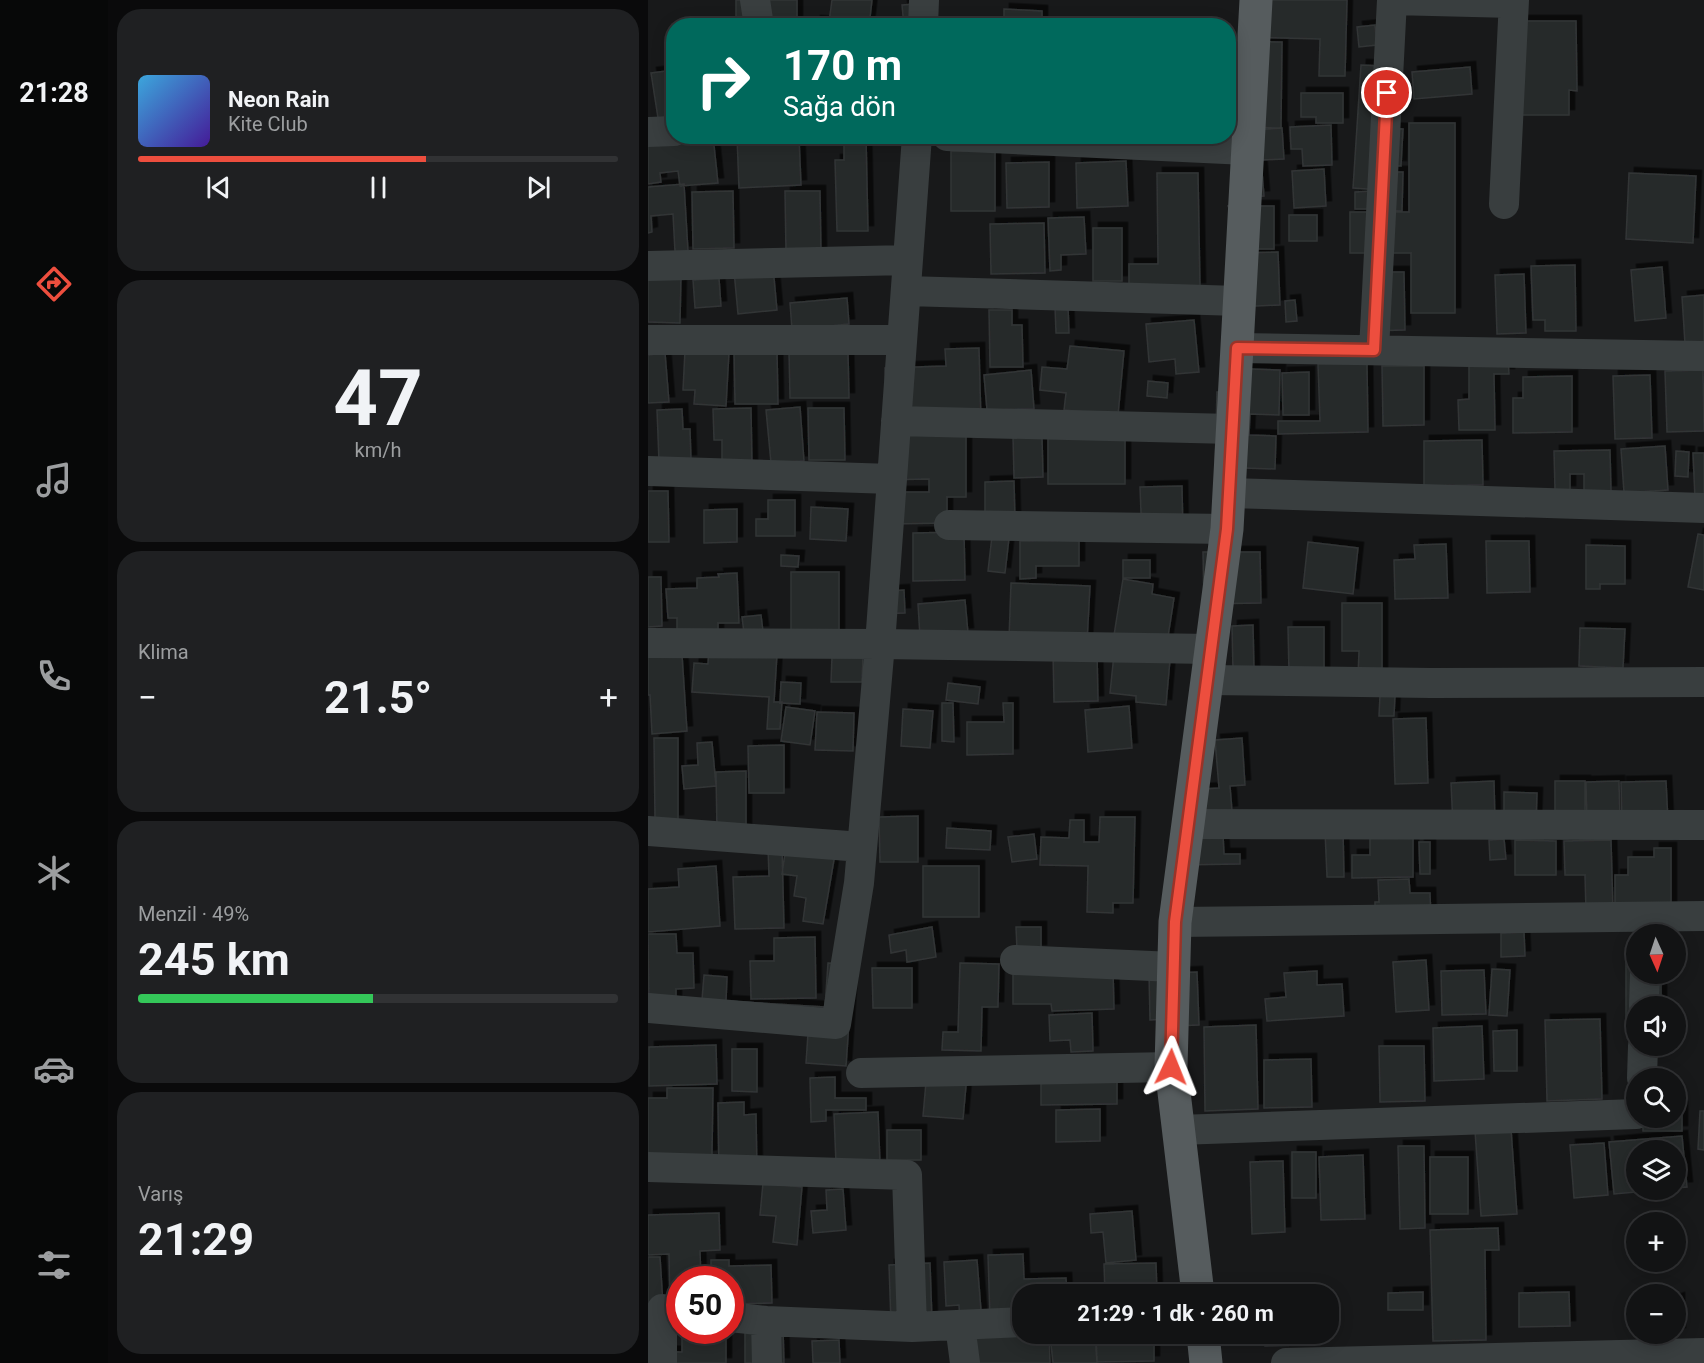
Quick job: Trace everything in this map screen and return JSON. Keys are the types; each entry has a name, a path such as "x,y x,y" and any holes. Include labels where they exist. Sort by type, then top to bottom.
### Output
{"main road":[{"path":"1197,1284 1171,1067 1175,922 1227,529 1256,0"},
{"path":"1204,1344 1206,1363"}],"street":[{"path":"755,0 758,18"},
{"path":"923,18 924,0"},
{"path":"1374,350 1392,0 1513,2 1504,204"},
{"path":"648,132 666,131"},
{"path":"648,1008 836,1024 859,883 880,644 916,144"},
{"path":"1118,144 1247,150"},
{"path":"648,266 908,260"},
{"path":"906,291 1239,301"},
{"path":"648,340 902,340"},
{"path":"1237,348 1704,356"},
{"path":"896,421 1232,429"},
{"path":"648,471 892,479"},
{"path":"1229,493 1704,508"},
{"path":"949,525 1227,529"},
{"path":"648,643 880,644 1209,665 1431,683 1704,682"},
{"path":"1188,824 1704,825"},
{"path":"648,831 862,847"},
{"path":"1658,924 1704,916"},
{"path":"1175,922 1626,926"},
{"path":"1015,960 1174,967"},
{"path":"861,1072 1171,1067"},
{"path":"1178,1130 1626,1114"},
{"path":"648,1167 907,1175 912,1327"},
{"path":"662,1363 663,1309"},
{"path":"744,1319 912,1327 1012,1323"},
{"path":"766,1321 767,1363"},
{"path":"960,1325 965,1363"},
{"path":"1286,1363 1704,1353"}],"building":[{"path":"736,0 797,0 797,18 736,18"},
{"path":"832,0 872,0 870,18 830,18"},
{"path":"1244,0 1347,0 1345,76 1319,76 1320,39 1243,37"},
{"path":"930,3 931,18 903,18 902,5"},
{"path":"1004,9 1042,11 1042,18 1004,18"},
{"path":"1515,21 1576,21 1577,91 1569,90 1569,115 1515,115"},
{"path":"1375,25 1377,45 1359,47 1357,27"},
{"path":"1236,41 1282,42 1281,128 1236,127"},
{"path":"1361,65 1382,66 1383,128 1403,129 1401,166 1381,165 1380,190 1353,188"},
{"path":"1470,67 1472,94 1414,99 1412,72"},
{"path":"666,71 666,117 658,118 651,73"},
{"path":"1301,93 1343,93 1343,123 1316,123 1316,117 1301,117"},
{"path":"1409,123 1455,123 1455,313 1411,313 1411,253 1350,253 1350,212 1409,212"},
{"path":"1331,125 1332,165 1303,166 1302,149 1291,149 1290,127"},
{"path":"1282,128 1284,159 1261,160 1264,196 1233,198 1252,130"},
{"path":"666,137 666,144 714,144 718,183 680,186 678,171 660,173 661,182 648,184 648,139"},
{"path":"737,144 799,144 801,185 739,188"},
{"path":"844,144 866,144 868,231 837,231 835,160 844,160"},
{"path":"951,151 995,151 995,211 951,211"},
{"path":"1126,161 1128,206 1077,208 1076,163"},
{"path":"1049,162 1049,207 1007,208 1006,163"},
{"path":"1324,169 1326,206 1294,208 1292,171"},
{"path":"1385,172 1403,172 1402,211 1375,210"},
{"path":"1157,173 1198,173 1200,288 1129,289 1129,264 1158,264"},
{"path":"1629,173 1696,176 1693,243 1626,239"},
{"path":"684,184 688,251 675,252 673,214 651,216 652,232 648,233 648,187"},
{"path":"733,191 734,248 693,249 692,192"},
{"path":"785,191 820,191 821,253 786,253"},
{"path":"1372,191 1373,209 1355,209 1355,192"},
{"path":"1228,206 1274,206 1274,249 1248,249"},
{"path":"1289,215 1317,215 1317,241 1289,241"},
{"path":"1084,217 1086,254 1061,255 1061,270 1050,271 1048,218"},
{"path":"1044,223 1045,273 991,274 990,224"},
{"path":"1093,228 1122,228 1122,281 1093,281"},
{"path":"1278,252 1280,305 1235,307 1233,253"},
{"path":"1575,265 1576,331 1545,331 1545,320 1533,320 1531,266"},
{"path":"773,267 777,310 738,314 734,271"},
{"path":"1662,267 1666,318 1635,321 1631,270"},
{"path":"1365,272 1404,272 1405,330 1366,331"},
{"path":"648,274 681,275 680,323 648,322"},
{"path":"1524,274 1526,333 1497,334 1495,275"},
{"path":"719,278 721,306 695,308 693,280"},
{"path":"1704,295 1704,342 1685,344 1682,297"},
{"path":"847,298 849,324 792,330 790,303"},
{"path":"1295,300 1297,321 1286,322 1285,301"},
{"path":"1068,306 1069,333 1056,333 1055,307"},
{"path":"989,310 1012,310 1012,325 1022,325 1023,367 990,367"},
{"path":"1194,320 1199,372 1176,374 1175,359 1149,362 1146,324"},
{"path":"1070,346 1124,351 1118,415 1064,410 1066,393 1040,390 1042,367 1067,369"},
{"path":"979,348 981,422 887,426 885,368 946,366 945,349"},
{"path":"685,350 729,352 726,406 694,404 695,390 683,390"},
{"path":"777,350 778,404 735,404 734,351"},
{"path":"789,352 848,352 849,398 790,398"},
{"path":"665,353 669,402 648,403 648,355"},
{"path":"1469,359 1508,359 1509,374 1494,374 1495,430 1459,430 1458,400 1469,399"},
{"path":"1318,364 1367,364 1368,432 1278,434 1278,421 1320,421"},
{"path":"1382,366 1424,366 1424,425 1383,426"},
{"path":"1224,368 1280,370 1279,415 1250,414 1249,435 1276,436 1275,469 1215,467 1217,392 1224,392"},
{"path":"1031,370 1034,409 987,410 984,375"},
{"path":"1703,370 1704,431 1667,432 1665,371"},
{"path":"1309,372 1309,415 1283,415 1282,373"},
{"path":"1650,375 1652,438 1615,439 1613,376"},
{"path":"1572,376 1572,432 1513,433 1513,398 1523,398 1523,377"},
{"path":"1148,381 1168,383 1167,398 1147,396"},
{"path":"800,407 804,461 771,463 766,410"},
{"path":"751,408 752,466 722,466 722,440 714,440 713,409"},
{"path":"808,408 844,408 845,460 809,460"},
{"path":"682,409 683,429 690,429 691,460 659,461 657,410"},
{"path":"907,433 966,433 966,497 947,497 947,523 892,524 892,492 929,492 929,479 884,480"},
{"path":"1013,437 1042,437 1043,477 1014,478"},
{"path":"1048,437 1125,439 1125,484 1048,484"},
{"path":"1482,440 1483,485 1424,486 1424,441"},
{"path":"1665,446 1668,490 1624,493 1621,449"},
{"path":"1610,450 1611,491 1584,491 1584,474 1570,474 1570,491 1555,491 1554,451"},
{"path":"1676,451 1689,452 1688,477 1675,476"},
{"path":"1693,453 1704,453 1704,499 1695,499"},
{"path":"1014,481 1015,521 985,522 985,482"},
{"path":"1182,486 1183,536 1141,513 1140,487"},
{"path":"648,491 668,491 669,542 648,542"},
{"path":"768,500 795,500 795,536 756,536 756,519 768,519"},
{"path":"811,507 848,509 846,541 810,539"},
{"path":"737,509 737,542 704,543 704,510"},
{"path":"964,532 965,580 913,581 913,533"},
{"path":"1698,534 1704,535 1704,590 1688,587"},
{"path":"992,536 1009,538 1005,573 988,571"},
{"path":"1079,540 1079,566 1036,566 1036,578 1020,579 1020,541"},
{"path":"1486,541 1529,541 1530,592 1487,593"},
{"path":"1308,542 1358,548 1353,594 1303,588"},
{"path":"1446,544 1448,598 1395,599 1394,560 1415,559 1414,545"},
{"path":"1586,545 1625,546 1625,584 1600,584 1600,589 1586,589"},
{"path":"1203,552 1260,552 1261,603 1204,604"},
{"path":"781,555 799,556 798,567 781,566"},
{"path":"1123,560 1150,560 1150,578 1123,578"},
{"path":"791,572 839,572 839,639 791,639"},
{"path":"737,573 739,623 718,623 718,633 677,635 677,618 668,618 666,589 697,588 697,578"},
{"path":"648,577 661,577 662,626 648,627"},
{"path":"1123,579 1153,584 1152,594 1174,598 1167,643 1114,635"},
{"path":"1011,583 1090,586 1087,642 1009,639"},
{"path":"904,590 905,613 873,614 872,592"},
{"path":"965,600 968,633 920,637 918,604"},
{"path":"1342,603 1382,603 1382,676 1358,676 1359,651 1342,651"},
{"path":"761,615 763,631 744,633 742,617"},
{"path":"1253,625 1254,671 1233,672 1232,626"},
{"path":"1288,627 1324,627 1324,674 1289,674"},
{"path":"1580,628 1625,629 1623,668 1579,666"},
{"path":"709,650 777,654 774,702 782,702 780,729 767,729 769,697 692,692 694,663 708,664"},
{"path":"1097,652 1098,701 1054,702 1053,653"},
{"path":"1114,654 1170,660 1166,705 1136,702 1136,696 1110,693"},
{"path":"682,655 687,731 652,734 650,695 648,695 648,657"},
{"path":"832,656 863,656 862,682 831,682"},
{"path":"781,682 801,683 800,704 780,703"},
{"path":"948,683 980,687 978,704 946,700"},
{"path":"1380,695 1395,695 1394,716 1379,716"},
{"path":"942,703 953,703 954,742 942,741"},
{"path":"1003,703 1013,703 1013,754 967,755 967,722 1004,722"},
{"path":"1129,706 1132,748 1088,752 1085,710"},
{"path":"786,707 815,711 810,745 781,741"},
{"path":"903,709 933,711 930,748 901,746"},
{"path":"817,712 854,713 853,751 815,750"},
{"path":"1426,718 1428,783 1395,784 1393,719"},
{"path":"654,738 678,738 678,820 655,821"},
{"path":"1242,738 1245,785 1230,786 1232,811 1188,818 1186,790 1219,788 1215,740"},
{"path":"712,742 716,786 684,789 682,766 698,765 697,743"},
{"path":"784,745 784,793 749,793 748,746"},
{"path":"746,771 746,832 717,832 716,772"},
{"path":"1494,781 1495,824 1453,826 1451,783"},
{"path":"1555,781 1585,781 1585,824 1555,824"},
{"path":"1619,781 1620,824 1587,825 1586,782"},
{"path":"1666,781 1668,822 1622,823 1621,782"},
{"path":"1504,792 1537,793 1536,824 1504,824"},
{"path":"918,816 918,862 880,862 879,817"},
{"path":"1100,817 1135,817 1133,903 1113,903 1113,913 1087,912 1088,866 1040,865 1041,837 1069,838 1070,820 1084,820 1084,842 1099,842"},
{"path":"947,828 991,831 990,850 946,848"},
{"path":"1343,830 1344,877 1327,877 1325,831"},
{"path":"1034,834 1037,859 1012,862 1008,837"},
{"path":"1370,834 1413,834 1413,877 1352,878 1352,855 1370,855"},
{"path":"1179,835 1223,835 1224,854 1240,854 1240,864 1179,865"},
{"path":"1504,839 1506,859 1490,860 1489,840"},
{"path":"1515,840 1556,841 1556,875 1515,875"},
{"path":"1611,840 1613,911 1586,912 1585,875 1565,875 1564,841"},
{"path":"1419,842 1430,842 1430,874 1420,874"},
{"path":"768,847 782,847 784,928 735,929 733,877 769,876"},
{"path":"786,847 835,854 823,924 803,921 806,898 794,896 797,876 782,874"},
{"path":"1654,848 1671,848 1671,918 1615,919 1615,875 1628,875 1628,857 1654,857"},
{"path":"716,866 720,926 648,932 648,889 679,887 678,869"},
{"path":"923,866 979,866 979,917 923,917"},
{"path":"1409,879 1410,893 1430,893 1431,921 1375,922 1375,902 1379,902 1378,880"},
{"path":"932,927 936,957 907,962 906,950 891,953 889,935"},
{"path":"1016,927 1041,927 1041,950 1017,950"},
{"path":"1524,932 1525,956 1501,957 1501,933"},
{"path":"648,934 676,934 677,953 693,953 694,988 676,989 676,1006 649,1006"},
{"path":"815,937 816,998 751,999 750,961 774,961 774,938"},
{"path":"1426,960 1429,1010 1396,1012 1393,962"},
{"path":"828,963 853,964 846,1066 806,1063 809,1019 701,1012 704,975 727,977 726,1001 825,1007"},
{"path":"960,963 999,964 998,1007 982,1007 981,1051 942,1050 943,1032 958,1032"},
{"path":"872,968 912,968 912,1008 873,1008"},
{"path":"1492,969 1510,970 1507,1016 1489,1015"},
{"path":"1113,970 1114,1009 1052,1011 1051,1004 1013,1004 1013,972"},
{"path":"1484,970 1486,1014 1442,1015 1441,971"},
{"path":"1317,971 1317,985 1342,984 1344,1016 1267,1021 1265,999 1286,997 1284,973"},
{"path":"1197,972 1199,1025 1172,1026 1172,1019 1150,1020 1149,974"},
{"path":"1626,984 1661,984 1661,996 1626,996"},
{"path":"1092,1013 1093,1051 1071,1052 1070,1040 1050,1041 1049,1015"},
{"path":"1600,1019 1602,1099 1547,1101 1545,1020"},
{"path":"1256,1025 1258,1109 1205,1111 1204,1027"},
{"path":"1482,1026 1484,1079 1434,1081 1433,1028"},
{"path":"1517,1030 1517,1071 1494,1071 1493,1031"},
{"path":"716,1045 717,1084 649,1086 649,1047"},
{"path":"1379,1046 1424,1046 1425,1101 1380,1102"},
{"path":"732,1049 757,1049 757,1092 732,1091"},
{"path":"1311,1059 1312,1107 1264,1108 1264,1060"},
{"path":"1117,1070 1117,1104 1041,1105 1041,1071"},
{"path":"927,1071 967,1075 963,1119 923,1116"},
{"path":"835,1077 835,1098 866,1098 866,1110 826,1110 826,1121 811,1122 810,1078"},
{"path":"667,1088 713,1088 712,1155 648,1167 648,1098 667,1098"},
{"path":"744,1102 744,1115 756,1114 757,1174 719,1176 718,1103"},
{"path":"1100,1109 1100,1141 1056,1142 1056,1110"},
{"path":"1700,1111 1704,1111 1704,1150 1698,1149"},
{"path":"878,1112 880,1163 836,1164 834,1114"},
{"path":"1643,1128 1682,1128 1682,1131 1643,1131"},
{"path":"1511,1129 1517,1214 1481,1216 1475,1131"},
{"path":"887,1130 921,1130 921,1160 887,1160"},
{"path":"1682,1136 1682,1140 1633,1140"},
{"path":"1626,1141 1626,1193 1614,1194 1609,1142"},
{"path":"1604,1143 1608,1195 1574,1198 1570,1145"},
{"path":"1398,1146 1424,1146 1425,1228 1400,1229"},
{"path":"1292,1152 1316,1152 1316,1198 1292,1198"},
{"path":"1363,1155 1365,1219 1321,1220 1319,1157"},
{"path":"1430,1157 1468,1157 1468,1214 1430,1214"},
{"path":"1283,1161 1285,1232 1252,1234 1250,1162"},
{"path":"763,1183 802,1187 797,1245 773,1242 776,1216 760,1215"},
{"path":"843,1189 846,1230 813,1233 811,1211 827,1210 826,1190"},
{"path":"1132,1211 1136,1260 1106,1263 1103,1232 1091,1233 1090,1214"},
{"path":"719,1213 720,1250 700,1251 701,1266 669,1266 669,1254 648,1255 648,1215"},
{"path":"1498,1228 1499,1250 1485,1250 1486,1340 1433,1341 1430,1230"},
{"path":"1023,1254 1024,1279 1066,1278 1066,1284 1012,1284 1012,1316 990,1319 988,1255"},
{"path":"648,1257 660,1257 663,1304 648,1305"},
{"path":"711,1260 729,1260 729,1266 711,1266"},
{"path":"977,1260 982,1323 960,1324 959,1305 946,1306 944,1262"},
{"path":"930,1263 932,1321 891,1323 889,1265"},
{"path":"1156,1263 1157,1284 1105,1284 1104,1264"},
{"path":"771,1265 772,1303 744,1304 744,1266 729,1266"},
{"path":"1423,1292 1423,1310 1388,1310 1388,1293"},
{"path":"1569,1292 1570,1326 1519,1327 1519,1293"},
{"path":"783,1328 784,1363 745,1363 745,1329"},
{"path":"970,1331 1012,1333 1012,1344 1049,1344 1050,1363 971,1363"},
{"path":"839,1340 840,1363 813,1363 812,1341"},
{"path":"682,1344 726,1344 726,1363 650,1363 650,1351 682,1352"},
{"path":"1051,1344 1096,1344 1097,1363 1053,1363"},
{"path":"1096,1344 1154,1344 1154,1361 1097,1362"},
{"path":"1265,1344 1300,1344 1300,1345 1265,1346"}],"route":[{"path":"1171,1067 1175,922 1227,529 1237,348 1374,350 1387,93"}]}
